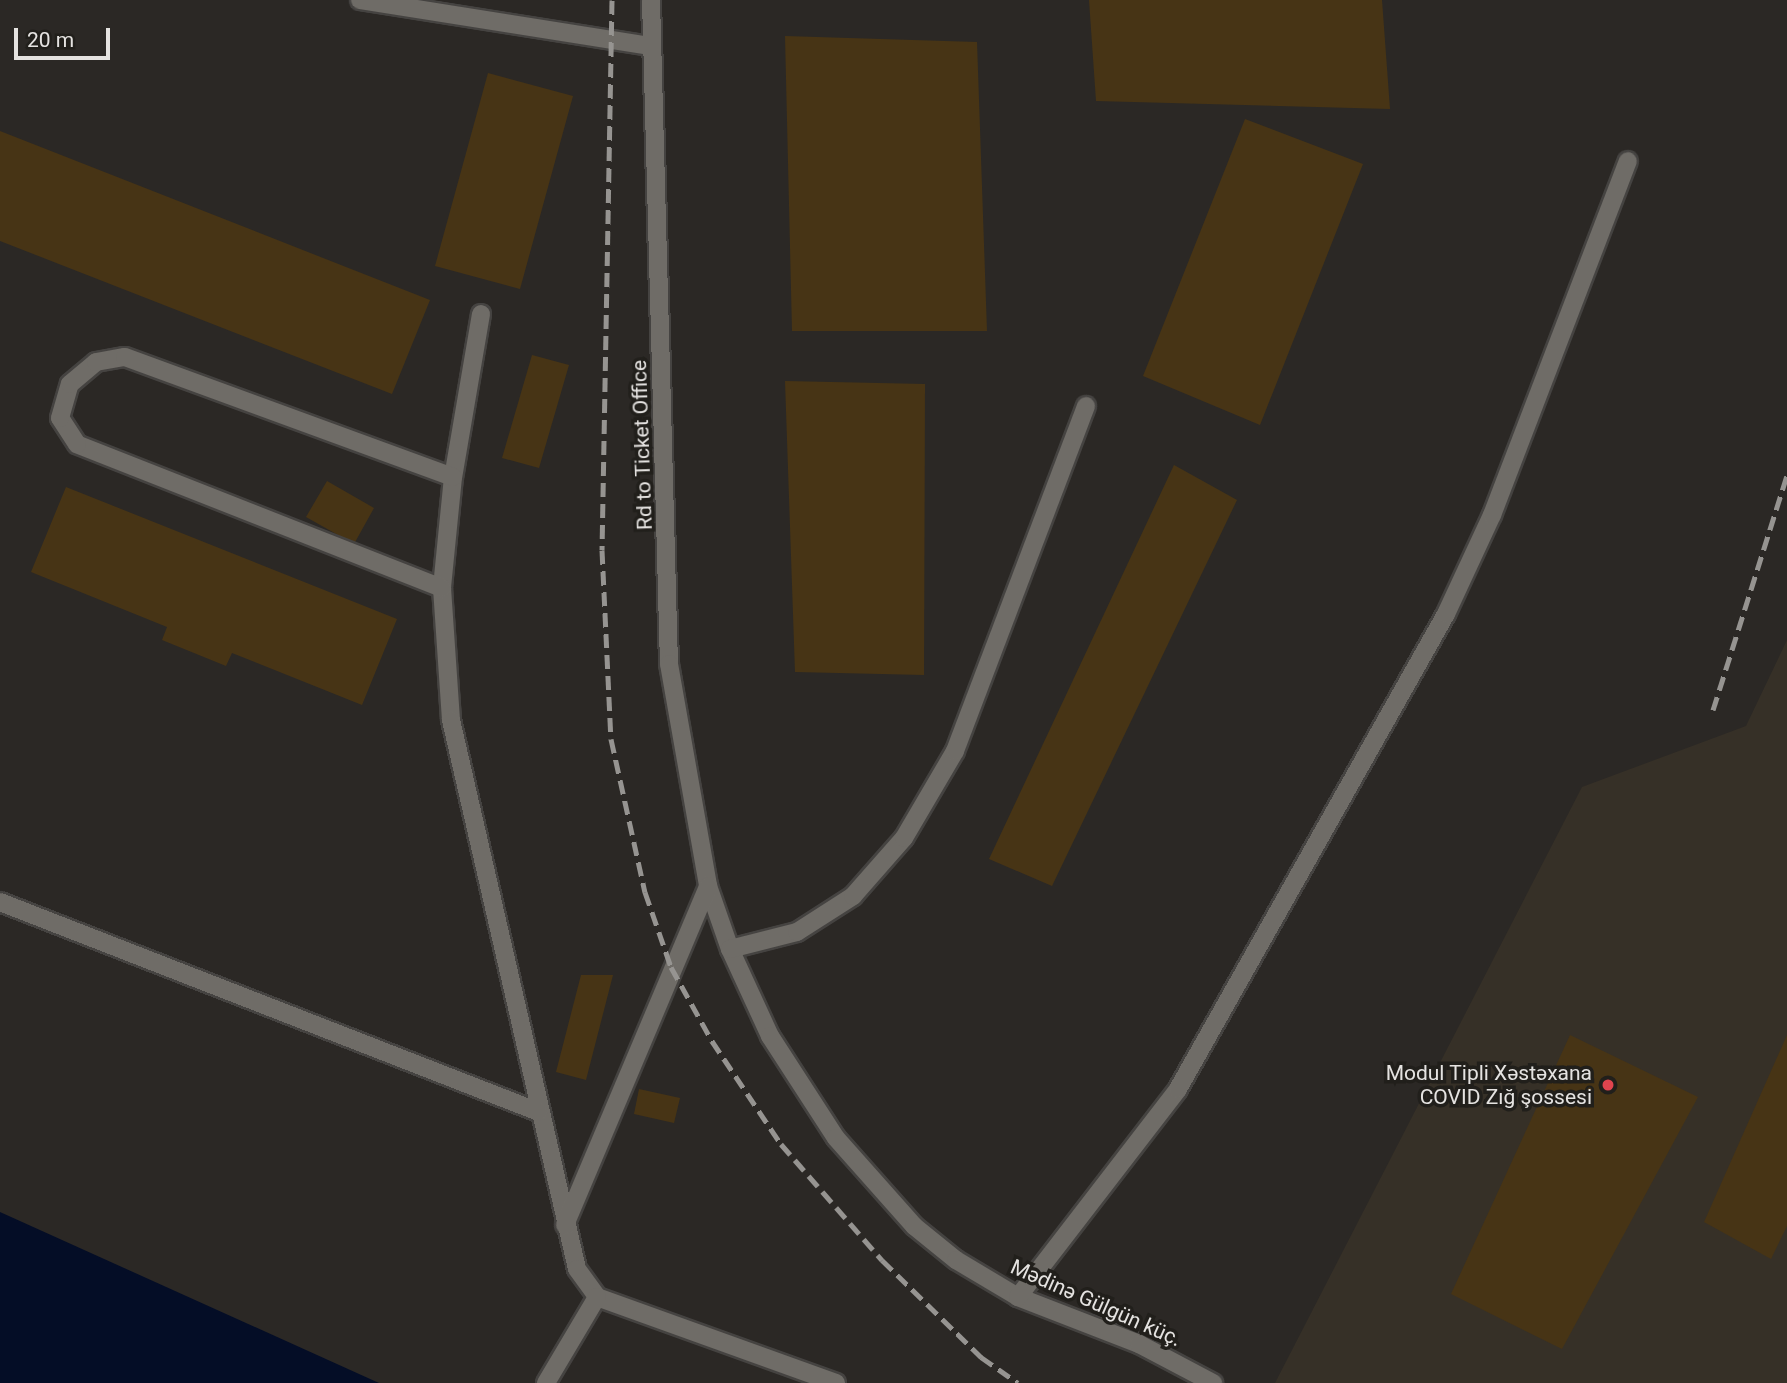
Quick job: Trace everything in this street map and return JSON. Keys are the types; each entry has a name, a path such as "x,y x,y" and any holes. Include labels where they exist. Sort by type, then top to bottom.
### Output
{"street":[{"path":"360,0 651,46"},
{"name":"Rd to Ticket Office","path":"652,0 651,46 669,664 708,886"},
{"path":"1018,1297 1178,1089 1446,614 1492,515 1628,161"},
{"path":"481,314 453,477 442,588 452,720 539,1112 577,1269 597,1297 836,1383"},
{"path":"442,588 77,444 60,418 70,384 96,362 125,358 453,477"},
{"path":"730,949 797,932 831,911 853,896 904,838 955,751 1086,406"},
{"path":"565,1225 708,886"},
{"name":"Mədinə Gülgün küç.","path":"708,886 730,949 770,1036 836,1138 914,1226 956,1260 1018,1297 1139,1344 1213,1383"},
{"path":"0,902 539,1112"},
{"path":"546,1383 597,1297"}],"shaded area":[{"name":"Modul Tipli Xəstəxana COVID Zığ şossesi","path":"1787,640 1787,1383 1275,1383 1582,787 1746,726"}],"water":[{"path":"0,1212 379,1383 0,1383"}],"building":[{"path":"1089,0 1382,0 1390,109 1096,101"},
{"path":"785,36 977,42 987,331 792,331"},
{"path":"488,73 573,96 520,289 435,266"},
{"path":"1245,119 1363,164 1260,425 1143,376"},
{"path":"0,131 430,300 392,394 0,241"},
{"path":"532,355 569,365 539,468 502,458"},
{"path":"785,381 925,384 924,675 795,672"},
{"path":"1174,465 1237,500 1052,886 989,859"},
{"path":"327,481 374,508 354,544 306,517"},
{"path":"66,487 397,619 362,705 232,653 226,666 162,640 167,627 31,572"},
{"path":"581,975 613,975 586,1080 556,1072"},
{"path":"1570,1035 1698,1097 1562,1349 1451,1294"},
{"path":"1787,1035 1787,1226 1771,1259 1704,1222"},
{"path":"639,1089 680,1098 674,1123 634,1114"}],"railway":[{"path":"612,0 602,550 611,739 645,892 671,967 712,1041 781,1144 882,1260 981,1357 1018,1383"},
{"path":"1713,710 1787,475"}],"place":[{"name":"Modul Tipli Xəstəxana COVID Zığ şossesi","path":"1608,1085"}]}
